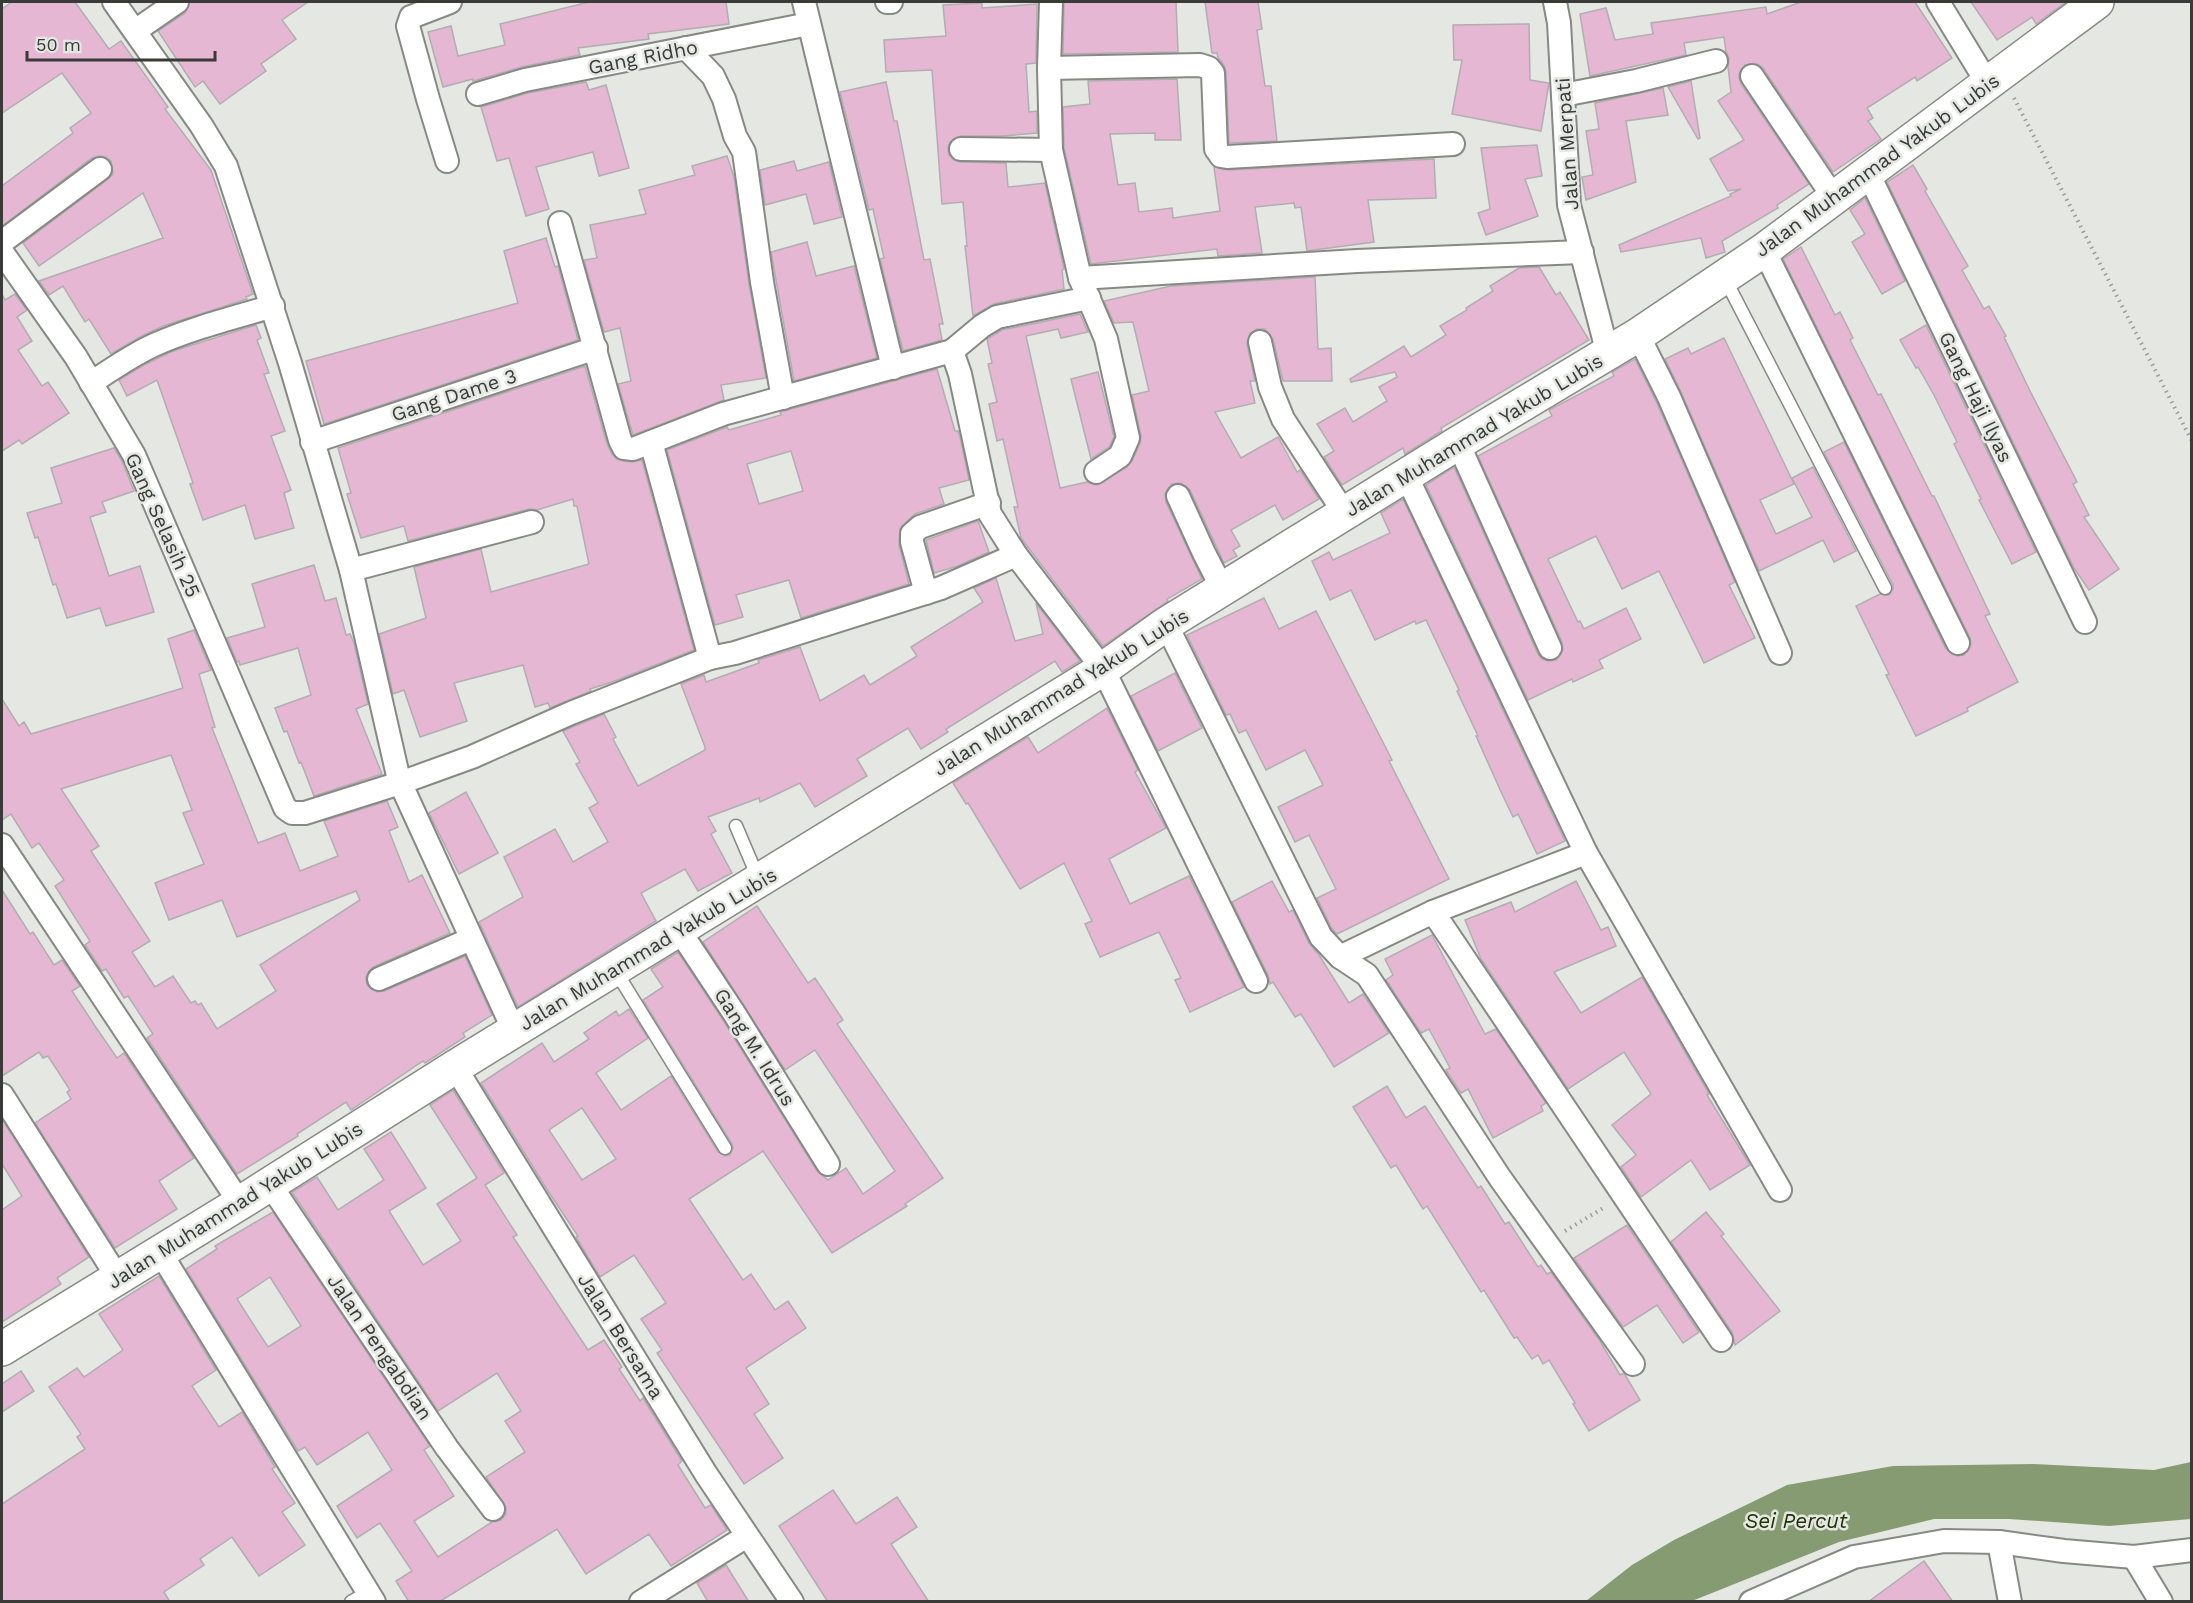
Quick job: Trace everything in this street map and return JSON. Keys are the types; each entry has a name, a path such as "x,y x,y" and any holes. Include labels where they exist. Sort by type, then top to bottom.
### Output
{"main road":[{"name":"Jalan Muhammad Yakub Lubis","path":"2,1346 240,1203 455,1067 1103,669 1166,624 1458,443 1638,335 1764,250 1868,173 2001,92 2097,2"}],"street":[{"path":"114,2 201,125 226,166 273,306 351,570 400,783 514,1031"},
{"path":"135,31 177,2"},
{"path":"447,161 408,26 411,17 450,2"},
{"path":"804,2 893,368"},
{"path":"1051,2 1049,68 1051,150 1085,288 1106,339 1128,438 1120,456 1096,472"},
{"name":"Jalan Merpati","path":"1555,2 1559,23 1569,205 1608,354"},
{"path":"1938,2 2001,92"},
{"name":"Gang Ridho","path":"478,94 525,80 809,24"},
{"path":"686,48 713,76 724,99 735,136 744,152 762,282 783,398"},
{"path":"1563,95 1636,81 1716,61"},
{"path":"1049,68 1200,65 1209,68 1213,74 1216,149 1221,156 1227,158 1453,144"},
{"path":"1752,76 1834,198"},
{"path":"961,149 1051,150"},
{"path":"2,242 100,169"},
{"name":"Gang Haji Ilyas","path":"1868,173 2085,622"},
{"path":"560,223 620,440 624,448 633,449 723,414 952,351 982,326 997,317 1085,288 1357,261 1582,252"},
{"path":"1764,250 1958,643"},
{"name":"Gang Selasih 25","path":"2,252 76,357 134,455 285,808 292,813 305,813 400,783"},
{"path":"91,383 153,345 182,333 273,306"},
{"path":"1638,335 1673,408 1780,653"},
{"path":"1260,342 1270,387 1283,419 1344,514"},
{"name":"Gang Dame 3","path":"312,442 596,348"},
{"path":"952,351 960,374 990,514 1016,555 1103,669 1256,981"},
{"path":"651,442 710,658"},
{"path":"1458,443 1550,648"},
{"path":"1406,475 1587,853 1780,1190"},
{"path":"1178,496 1223,590"},
{"path":"926,593 912,542 912,534 920,526 988,503"},
{"path":"351,570 532,522"},
{"path":"400,783 472,757 571,712 710,658 735,653 926,593 1016,555"},
{"path":"1166,624 1321,937 1340,957 1367,975 1500,1178 1633,1364"},
{"path":"2,845 240,1203"},
{"path":"1340,957 1433,912 1587,853"},
{"path":"1433,912 1721,1340"},
{"name":"Gang M. Idrus","path":"679,930 735,1013 828,1164"},
{"path":"379,979 471,939"},
{"name":"Jalan Bersama","path":"455,1067 688,1445 792,1602"},
{"path":"2,1095 118,1278"},
{"name":"Jalan Pengabdian","path":"269,1183 447,1448 494,1509"},
{"path":"160,1252 364,1598"},
{"path":"641,1602 747,1536"},
{"path":"1751,1602 1854,1557 1944,1541 1999,1542 2134,1557 2192,1550"},
{"path":"1999,1542 2010,1602"},
{"path":"2134,1557 2162,1602"}],"lane":[{"path":"1724,276 1885,588"},
{"path":"736,826 759,881"},
{"path":"615,970 725,1148"}],"path":[{"path":"2001,92 2192,441"},
{"path":"1546,1243 1623,1195"}],"water":[{"name":"Sei Percut","path":"2191,1462 2191,1519 2109,1526 2009,1519 1934,1519 1839,1542 1692,1601 1586,1601 1632,1565 1674,1540 1787,1485 1893,1466 2034,1464 2154,1470"}],"building":[{"path":"12,2 75,2 109,49 121,41 168,107 165,109 211,170 253,294 246,297 247,299 163,326 111,354 89,319 85,322 63,286 49,295 39,281 163,238 143,193 39,266 23,243 113,174 111,161 99,156 92,158 2,226 2,186 73,133 70,128 91,113 62,73 2,113 2,9"},
{"path":"190,2 308,2 282,20 296,39 261,64 266,71 220,104 203,81 195,87 158,31 185,13"},
{"path":"589,2 726,2 729,24 648,34 649,39 578,48 580,55 443,87 428,32 451,26 458,56 505,45 500,24"},
{"path":"1064,2 1176,2 1178,52 1063,54"},
{"path":"1205,2 1258,2 1262,29 1257,30 1265,86 1271,86 1277,141 1229,143 1226,72 1217,53 1212,53"},
{"path":"1801,2 1915,2 1952,58 1917,81 1915,77 1867,108 1873,118 1868,121 1881,139 1833,172 1763,68 1757,64 1745,65 1740,71 1741,84 1809,184 1777,205 1778,208 1722,241 1725,252 1706,258 1701,238 1621,252 1619,245 1731,196 1730,194 1741,189 1728,191 1710,159 1744,140 1718,101 1731,92 1729,58 1724,37 1684,43 1686,55 1590,76 1580,14 1606,8 1615,40 1653,34 1651,23 1766,7 1767,14"},
{"path":"1971,2 2066,2 2036,24 2032,17 1997,40"},
{"path":"982,3 982,8 1037,4 1036,63 1026,64 1029,112 1037,111 1037,133 961,136 950,142 949,155 960,162 1006,163 1008,187 1045,183 1064,269 1062,270 1064,289 994,304 973,316 965,246 967,246 963,202 942,204 932,70 886,72 884,40 946,36 943,5"},
{"path":"1529,24 1530,80 1549,83 1541,131 1452,114 1462,60 1454,60 1453,25"},
{"path":"1177,79 1181,140 1155,140 1155,133 1110,134 1118,185 1135,183 1139,212 1172,208 1173,218 1220,211 1214,167 1228,170 1434,159 1436,198 1368,200 1374,242 1307,251 1301,207 1295,208 1294,203 1255,207 1262,253 1218,256 1217,249 1091,264 1064,148 1063,107 1090,104 1088,81"},
{"path":"1691,81 1700,138 1698,139 1668,87"},
{"path":"586,82 589,90 606,85 629,168 599,176 593,152 536,167 549,209 526,216 509,158 497,161 481,107 528,93"},
{"path":"886,82 894,121 897,121 924,260 930,259 943,324 939,324 942,340 903,351 880,259 884,258 873,209 869,210 840,92"},
{"path":"1663,88 1668,115 1626,121 1636,182 1586,200 1582,177 1593,175 1586,131 1599,129 1595,103"},
{"path":"1537,145 1542,176 1525,179 1538,216 1486,235 1478,213 1490,209 1481,148"},
{"path":"727,156 734,177 749,284 766,378 721,385 724,400 633,435 618,384 631,381 620,328 604,332 584,260 597,258 590,225 646,214 639,190 695,175 692,166"},
{"path":"794,161 797,171 829,162 842,217 814,224 806,194 765,205 760,170"},
{"path":"1913,165 1927,189 1925,191 1968,266 1962,270 1984,309 1989,306 2006,336 2004,337 2030,391 2077,482 2073,484 2089,515 2084,517 2119,569 2089,590 2074,568 1887,182"},
{"path":"1865,198 1905,281 1882,294 1852,242 1865,234 1850,210"},
{"path":"546,238 555,267 558,266 578,340 324,424 306,361 518,303 504,251"},
{"path":"807,242 816,276 854,266 877,358 794,381 771,252"},
{"path":"1801,247 1835,315 1840,312 1853,338 1850,340 1878,395 1881,394 1934,496 1990,614 1985,616 2018,682 1967,708 1968,711 1916,736 1856,606 1880,594 1889,595 1893,585 1824,452 1844,442 1946,649 1957,656 1964,655 1971,644 1970,638 1783,259"},
{"path":"1539,267 1556,295 1560,292 1589,340 1441,428 1442,431 1405,454 1403,448 1342,485 1324,457 1334,451 1317,424 1345,408 1353,422 1387,401 1379,387 1397,377 1395,372 1351,382 1350,379 1404,346 1411,357 1446,335 1440,326 1493,291 1490,286 1519,268"},
{"path":"1315,277 1318,349 1331,348 1332,381 1283,381 1273,339 1265,329 1257,329 1250,333 1247,344 1255,381 1250,381 1255,403 1215,412 1241,458 1278,437 1297,472 1300,470 1319,499 1283,520 1275,505 1231,530 1240,546 1233,550 1237,556 1224,563 1190,490 1180,483 1172,484 1165,494 1166,502 1202,579 1167,599 1168,601 1103,646 1021,538 1014,507 1018,507 1003,439 997,441 989,404 997,402 988,364 992,363 987,339 1002,330 1080,314 1088,332 1061,338 1058,329 1026,336 1060,488 1087,482 1097,485 1127,467 1132,461 1141,436 1132,395 1149,391 1133,322 1114,323 1104,301 1171,286"},
{"path":"2,294 5,300 15,294 27,310 17,317 32,341 18,350 42,386 48,382 69,413 22,444 19,440 2,451"},
{"path":"256,325 261,338 257,340 269,373 264,374 285,431 271,436 291,490 284,493 294,528 255,539 245,505 203,520 190,484 193,483 157,380 127,396 119,380 173,351"},
{"path":"1926,325 2036,552 2012,564 1979,500 1981,499 1954,444 1957,442 1934,395 1900,340"},
{"path":"1724,338 1794,484 1760,500 1776,534 1812,517 1792,478 1813,467 1856,551 1834,562 1823,540 1759,571 1665,359 1688,348 1691,354"},
{"path":"1635,359 1657,403 1735,582 1729,585 1755,638 1704,663 1659,571 1622,589 1596,536 1548,559 1578,622 1580,621 1584,629 1626,608 1641,639 1599,660 1603,668 1573,682 1572,679 1528,700 1426,485 1454,467 1538,654 1542,659 1548,661 1556,660 1563,650 1562,642 1478,456 1552,416 1549,410 1614,376 1612,372"},
{"path":"585,366 607,444 612,454 623,461 642,460 694,650 590,689 591,691 550,708 548,703 535,707 523,665 454,683 467,721 420,737 404,690 393,694 379,634 426,618 414,567 481,549 491,592 589,564 577,506 574,506 573,499 408,541 404,526 361,538 347,494 351,493 338,448"},
{"path":"937,369 955,431 958,431 961,441 969,480 939,488 944,504 915,514 900,528 899,545 909,584 801,618 789,580 736,595 743,617 715,625 667,450 727,427 729,430 781,415 780,412","holes":["791,451 803,491 759,504 747,464"]},
{"path":"1098,372 1114,437 1109,447 1091,459 1071,379"},
{"path":"114,448 134,491 102,502 106,512 90,517 109,576 140,566 154,612 106,626 100,608 67,618 56,584 53,585 38,537 35,538 27,513 62,503 51,468"},
{"path":"1403,499 1565,841 1537,854 1518,814 1513,817 1502,794 1457,691 1459,690 1426,620 1416,624 1415,621 1375,640 1351,590 1330,600 1312,561 1329,552 1333,560 1390,533 1381,513"},
{"path":"978,521 989,552 958,566 934,573 926,540"},
{"path":"314,565 325,601 336,598 346,635 350,634 354,643 368,704 356,709 382,774 314,796 301,762 299,763 287,731 284,732 275,708 311,695 298,648 240,665 227,638 265,627 252,584"},
{"path":"996,578 1015,641 1043,634 1036,603 1080,661 1062,672 1055,661 946,729 948,732 921,749 908,728 857,759 867,776 815,807 800,783 760,802 759,798 708,817 716,831 711,834 732,873 698,891 685,869 641,893 656,921 518,1007 479,922 523,897 504,857 555,829 573,862 608,842 589,808 598,803 576,764 580,762 563,731 604,714 616,737 613,739 638,786 705,750 681,684 704,675 706,682 759,663 758,660 800,647 820,701 864,675 870,685 917,656 911,647 983,602 974,588"},
{"path":"1264,598 1279,629 1316,611 1392,760 1389,761 1449,879 1337,934 1332,929 1317,898 1336,889 1309,835 1295,842 1278,807 1323,785 1305,750 1266,770 1246,730 1239,733 1230,714 1226,715 1187,635"},
{"path":"194,630 211,670 199,674 215,727 212,728 258,843 285,833 300,871 338,856 324,821 387,801 398,827 389,831 409,882 422,875 450,933 373,967 366,977 367,985 377,992 384,991 465,956 492,1015 463,1033 465,1037 425,1063 423,1061 351,1110 346,1102 297,1134 298,1136 237,1174 147,1038 153,1034 128,996 124,998 106,969 102,971 85,945 90,941 55,886 64,880 39,843 32,848 11,814 2,820 2,699 19,726 24,722 31,734 183,688 168,639","holes":["171,755 192,810 183,813 204,864 155,883 169,920 222,900 237,937 356,891 360,900 260,965 276,991 217,1029 201,1003 198,1005 195,1001 191,1003 173,976 155,987 132,952 150,941 91,851 99,846 61,789"]},
{"path":"1175,673 1202,728 1158,751 1131,696"},
{"path":"1107,708 1138,770 1135,772 1166,828 1109,859 1130,904 1189,876 1244,987 1190,1012 1175,980 1181,978 1159,932 1100,957 1085,924 1092,921 1064,863 1020,889 968,803 966,804 953,783 1028,737 1038,753"},
{"path":"466,792 498,853 459,874 429,813"},
{"path":"1272,881 1289,912 1293,910 1309,943 1349,1003 1363,994 1389,1033 1334,1067 1301,1014 1295,1017 1273,982 1270,984 1268,975 1232,902"},
{"path":"1576,881 1601,930 1608,927 1616,946 1554,972 1581,1013 1642,977 1709,1094 1707,1095 1750,1165 1710,1190 1691,1160 1641,1197 1621,1167 1636,1155 1612,1125 1651,1094 1624,1052 1568,1089 1481,959 1465,920 1511,902 1515,912"},
{"path":"2,890 30,934 33,932 54,965 62,960 80,986 72,991 97,1029 117,1058 124,1053 194,1158 159,1181 177,1209 115,1248 35,1123 71,1099 67,1092 70,1090 48,1056 43,1058 39,1052 2,1076"},
{"path":"757,906 808,983 815,978 843,1020 837,1024 943,1178 905,1204 907,1206 832,1253 763,1151 689,1199 743,1280 751,1274 775,1310 788,1301 806,1328 746,1368 769,1404 754,1414 783,1458 744,1484 657,1353 662,1350 641,1319 666,1303 634,1255 600,1277 576,1237 578,1236 481,1083 542,1043 554,1062 589,1039 584,1033 616,1011 619,1016 629,1009 648,1038 596,1073 621,1110 671,1076 718,1152 725,1156 730,1155 732,1144 643,1000 663,987 651,969 678,952 817,1171 828,1180 846,1168 863,1194 895,1171 815,1050 785,1070 703,942","holes":["582,1108 616,1159 582,1180 549,1130"]},
{"path":"1432,935 1485,1034 1496,1029 1546,1103 1541,1106 1543,1111 1493,1138 1468,1089 1461,1093 1447,1072 1446,1070 1450,1068 1429,1029 1421,1033 1386,980 1393,975 1385,959"},
{"path":"1387,1086 1406,1118 1425,1106 1478,1188 1481,1186 1505,1224 1509,1222 1538,1267 1541,1265 1547,1274 1551,1272 1600,1341 1620,1375 1624,1373 1640,1400 1589,1431 1549,1360 1543,1364 1538,1355 1532,1359 1517,1337 1514,1338 1484,1290 1481,1292 1427,1206 1423,1209 1396,1165 1391,1168 1353,1107"},
{"path":"453,1090 504,1173 485,1185 517,1235 513,1237 588,1350 604,1340 622,1367 619,1369 640,1401 643,1398 682,1461 678,1465 705,1508 711,1505 727,1530 671,1566 649,1534 586,1574 557,1529 439,1602 409,1602 396,1581 412,1571 380,1523 357,1538 337,1506 392,1470 368,1432 317,1465 305,1447 298,1451 186,1269 217,1249 215,1246 273,1212 430,1446 424,1450 454,1496 414,1521 438,1557 492,1522 501,1520 506,1514 506,1507 486,1477 525,1452 505,1421 521,1411 497,1373 438,1411 292,1192 317,1177 338,1210 384,1180 364,1149 391,1132 426,1188 389,1211 423,1265 461,1241 437,1204 477,1178 430,1105","holes":["270,1277 301,1326 268,1347 237,1299"]},
{"path":"2,1119 89,1257 57,1278 61,1284 2,1322 2,1210 22,1196 2,1164"},
{"path":"1706,1212 1724,1234 1721,1236 1780,1311 1735,1345 1732,1332 1671,1242"},
{"path":"1627,1225 1699,1332 1683,1343 1657,1305 1623,1327 1574,1258"},
{"path":"159,1276 216,1370 192,1386 219,1427 242,1412 275,1467 272,1469 295,1503 282,1512 305,1545 259,1576 232,1537 200,1559 204,1565 164,1592 170,1602 2,1602 2,1504 85,1449 77,1437 81,1434 49,1387 77,1368 84,1377 123,1350 99,1314"},
{"path":"21,1371 34,1391 2,1412 2,1384"},
{"path":"833,1490 856,1524 897,1497 917,1527 891,1544 929,1602 828,1602 779,1526"},
{"path":"1924,1561 1953,1602 1868,1602"},
{"path":"726,1565 749,1602 708,1602 697,1583"}]}
